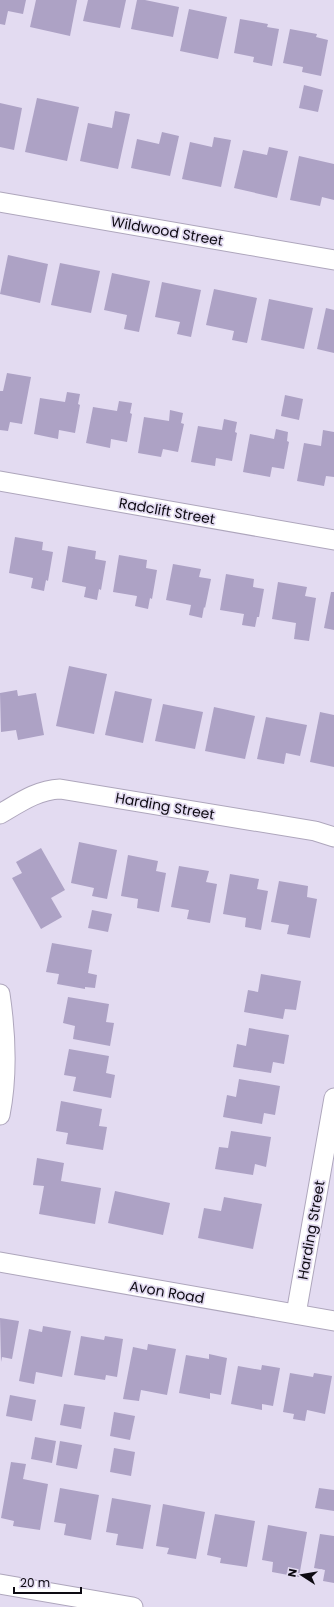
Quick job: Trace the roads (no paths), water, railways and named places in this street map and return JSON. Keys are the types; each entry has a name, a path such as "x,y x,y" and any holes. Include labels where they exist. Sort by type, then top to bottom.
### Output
{"street":[{"name":"Wildwood Street","path":"0,202 334,260"},
{"name":"Radclift Street","path":"0,481 334,540"},
{"name":"Harding Street","path":"0,814 37,794 47,790 60,789 307,830 334,837"},
{"path":"0,994 6,1057 0,1115"},
{"name":"Harding Street","path":"296,1314 334,1098"},
{"name":"Avon Road","path":"0,1262 334,1321"},
{"path":"0,1584 133,1607"}]}
